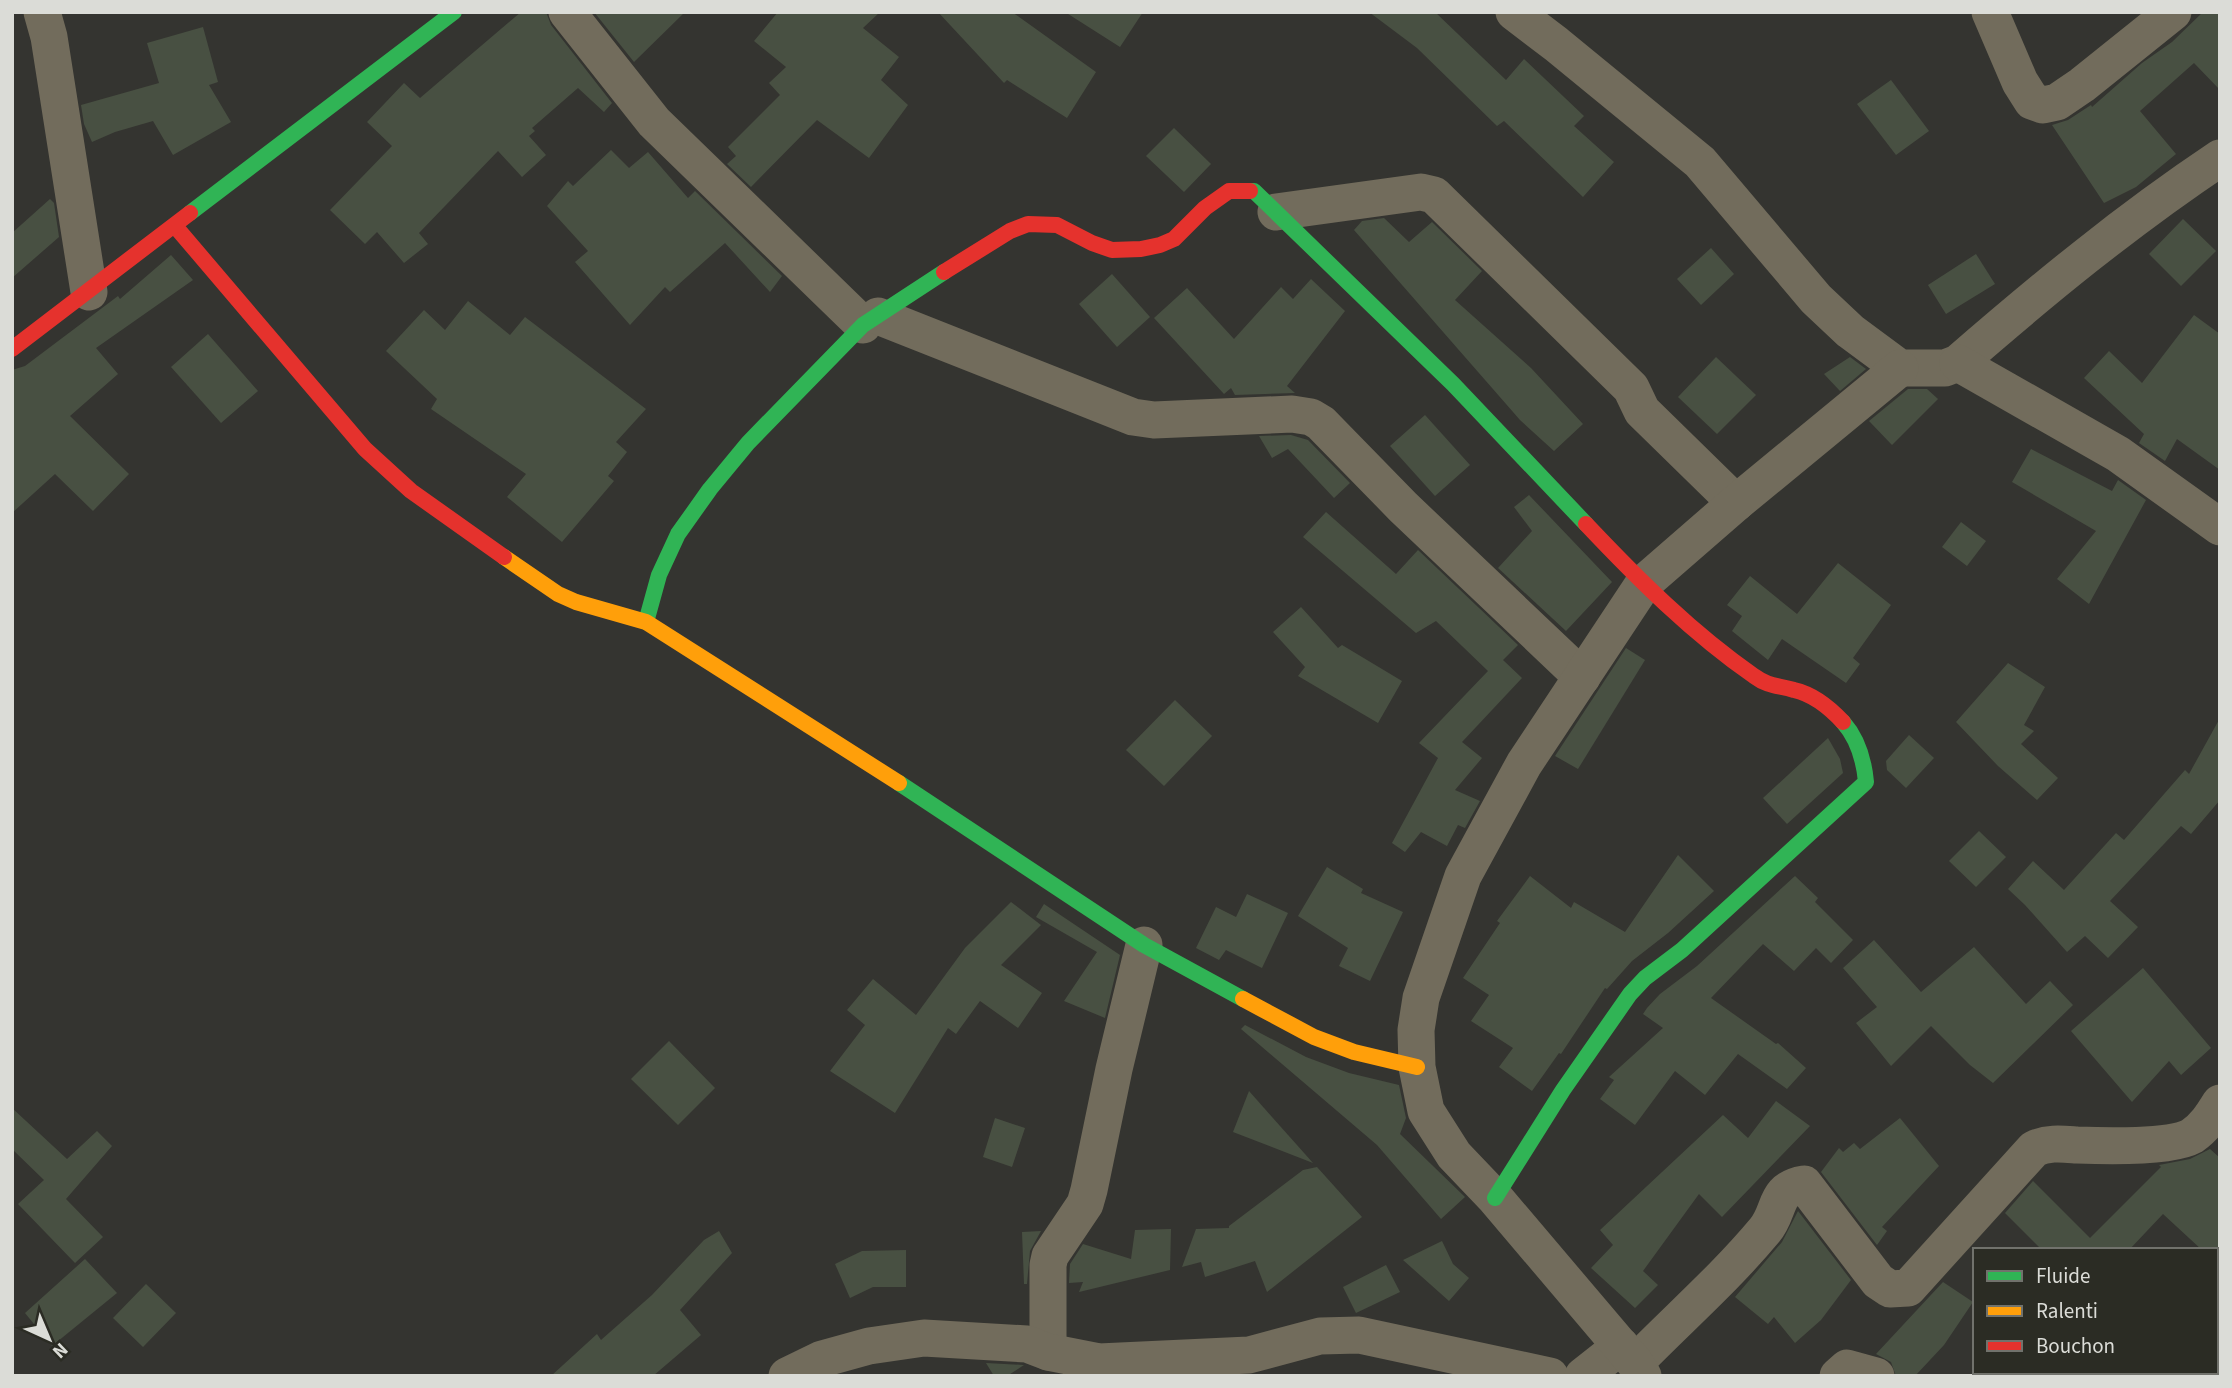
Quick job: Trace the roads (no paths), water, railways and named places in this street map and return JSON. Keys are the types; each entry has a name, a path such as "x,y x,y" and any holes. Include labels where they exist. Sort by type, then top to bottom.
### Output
{"street":[{"path":"42,12 49,37 89,292"},
{"path":"12,349 454,12"},
{"path":"567,12 654,121 871,320 1133,417 1154,419 1292,414 1311,417 1582,677"},
{"path":"1514,12 1700,162 1816,299 1850,331 1900,368 1945,368 1958,363 2032,298 2109,236 2220,158"},
{"path":"1990,12 2020,82 2032,101 2043,105 2057,102 2082,85 2173,12"},
{"path":"646,622 659,575 673,544 702,500 748,443 871,320 1010,231 1028,225 1057,225 1102,247 1125,250 1160,246 1174,239 1205,208 1229,191 1254,191 1446,376 1644,583 1707,639 1769,686 1796,689 1837,715 1857,738 1866,764 1866,782 1702,932 1644,978 1630,994 1563,1090 1495,1198"},
{"path":"1276,212 1421,192 1434,195 1631,388 1642,411 1736,503"},
{"path":"175,226 365,449 411,491 558,594 576,602 646,622 1027,866 1144,945 1314,1037 1354,1052 1418,1067"},
{"path":"1958,363 2118,454 2220,527"},
{"path":"1633,1362 1495,1198 1454,1155 1432,1122 1426,1111 1418,1067 1416,1030 1421,998 1463,876 1524,764 1644,583 1900,368"},
{"path":"1048,1352 1050,1256 1085,1203 1089,1190 1114,1069 1144,945"},
{"path":"1583,1376 1633,1362 1740,1260 1768,1226 1783,1192 1795,1185 1804,1184 1878,1280 1890,1289 1908,1288 2035,1149 2051,1144 2171,1142 2213,1128"},
{"path":"787,1376 822,1359 869,1346 924,1338 1027,1344 1048,1352 1099,1362 1249,1355 1320,1336 1359,1335 1550,1376"},
{"path":"1838,1376 1847,1368 1876,1376"}]}
